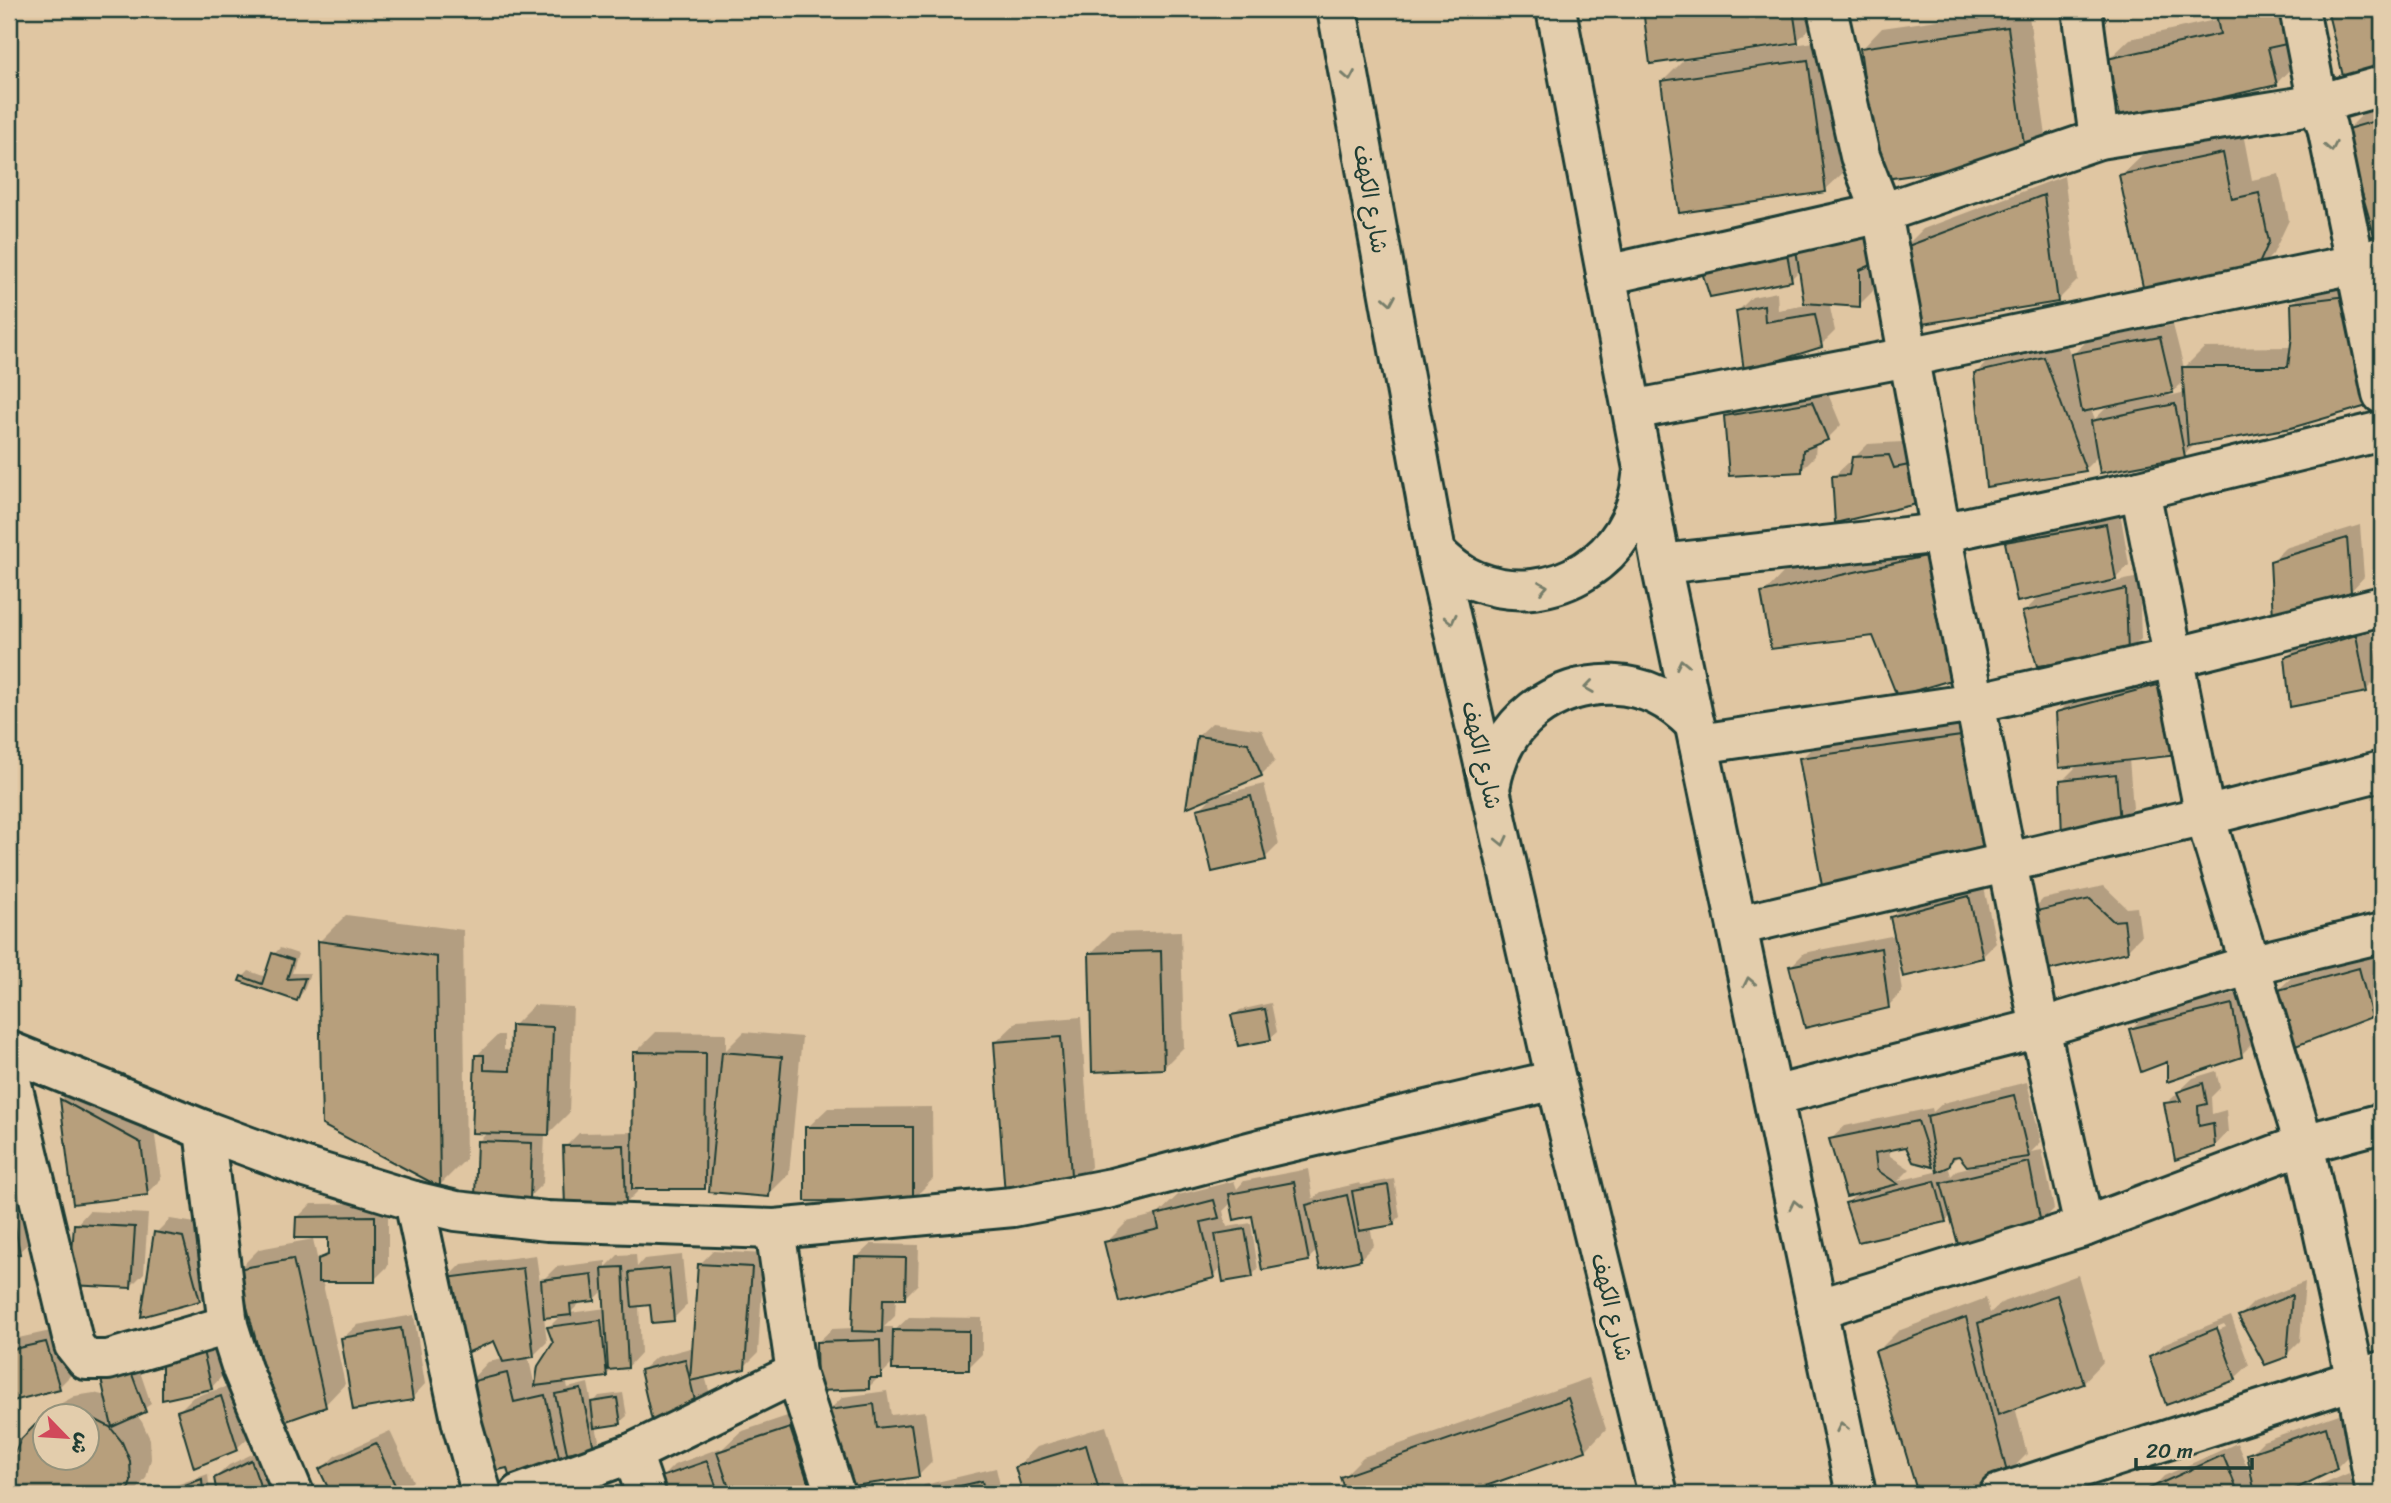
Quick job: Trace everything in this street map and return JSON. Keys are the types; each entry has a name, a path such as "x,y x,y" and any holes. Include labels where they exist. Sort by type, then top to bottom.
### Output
{"street":[{"name":"شارع الكهف","path":"1337,9 1436,553 1556,1080 1658,1494"},
{"path":"1556,9 1661,564 1856,1494"},
{"path":"1827,9 1860,156 1882,213 1941,533 2040,1028 2084,1227"},
{"path":"2082,9 2099,139"},
{"path":"2300,9 2318,104 2369,259 2382,394"},
{"path":"1606,275 1882,213 2099,139 2318,104 2382,86"},
{"path":"1632,410 1908,356 2369,259"},
{"path":"1661,564 1941,533 2140,490 2382,430"},
{"path":"1436,553 1454,569 1475,580 1498,587 1533,589 1568,580 1589,569 1608,553 1623,535 1641,491 1643,466"},
{"path":"2140,490 2205,817 2304,1144 2369,1376 2376,1494"},
{"path":"1697,734 1975,703 2173,658 2382,606"},
{"path":"1490,789 1495,764 1520,722 1539,706 1560,694 1583,686 1608,684 1632,687 1656,695 1677,707 1697,734"},
{"path":"1737,926 2205,817 2382,771"},
{"path":"1773,1096 2040,1028 2250,965 2382,933"},
{"path":"9,1051 306,1168 414,1201 456,1210 547,1222 775,1228 1013,1207 1112,1188 1260,1149 1556,1080"},
{"path":"9,1072 74,1345 86,1360 108,1360 228,1325"},
{"path":"1817,1309 2084,1227 2304,1144 2382,1123"},
{"path":"204,1130 228,1325 242,1369 294,1494"},
{"path":"414,1201 461,1424 482,1494"},
{"path":"775,1228 796,1373 835,1494"},
{"path":"519,1494 632,1453 796,1373"},
{"path":"1999,1494 2094,1480 2369,1376"},
{"path":"632,1453 646,1494"}],"building":[{"path":"1643,9 1793,9 1798,43 1650,64"},
{"path":"1970,9 1998,9 1971,15"},
{"path":"2215,9 2284,9 2291,43 2268,48 2277,85 2121,120 2107,59 2220,34"},
{"path":"2327,9 2382,9 2382,67 2343,76"},
{"path":"2008,27 2026,159 1878,180 1860,48"},
{"path":"1808,60 1826,192 1679,213 1661,81"},
{"path":"2382,119 2382,240 2376,242 2344,130"},
{"path":"2223,153 2232,199 2259,193 2269,242 2253,277 2146,301 2119,175"},
{"path":"2044,195 2058,302 1910,326 1900,249"},
{"path":"1872,226 1878,262 1860,270 1860,307 1804,303 1795,243"},
{"path":"1786,248 1792,281 1710,297 1700,266"},
{"path":"2347,296 2374,404 2291,428 2188,446 2182,367 2288,367 2292,336 2291,303"},
{"path":"1764,305 1765,322 1815,314 1822,347 1744,371 1736,311"},
{"path":"2160,337 2173,393 2082,412 2071,354"},
{"path":"2044,357 2086,471 1986,487 1974,373"},
{"path":"1812,402 1828,440 1803,450 1802,472 1729,476 1724,416"},
{"path":"2175,404 2185,457 2100,473 2091,421"},
{"path":"1889,455 1894,468 1919,463 1925,502 1835,523 1832,476 1849,475 1852,457"},
{"path":"2106,524 2116,580 2017,602 2005,542"},
{"path":"2347,538 2351,592 2273,618 2270,561"},
{"path":"1935,554 1958,678 1897,696 1873,636 1771,649 1761,593"},
{"path":"2126,589 2128,655 2037,666 2022,612"},
{"path":"2356,635 2367,692 2290,707 2285,657"},
{"path":"2161,684 2179,755 2059,768 2056,712"},
{"path":"1969,735 1984,850 1822,886 1799,758"},
{"path":"1197,736 1248,743 1262,776 1186,808"},
{"path":"2116,774 2120,823 2062,837 2060,780"},
{"path":"1251,796 1266,860 1212,872 1197,809"},
{"path":"1969,896 1983,958 1903,977 1890,917"},
{"path":"2090,899 2113,921 2124,920 2128,952 2036,973 2028,913"},
{"path":"318,941 437,957 440,1187 322,1125"},
{"path":"1881,948 1889,1008 1805,1028 1789,966"},
{"path":"1161,951 1164,1069 1092,1072 1089,953"},
{"path":"272,953 293,960 287,979 305,978 297,1001 239,981 241,976 262,984"},
{"path":"2359,968 2372,1017 2293,1047 2275,991"},
{"path":"2232,1004 2242,1057 2167,1082 2167,1062 2141,1072 2129,1029"},
{"path":"2382,1006 2382,1040 2374,1008"},
{"path":"1265,1009 1271,1040 1238,1046 1231,1015"},
{"path":"511,1025 553,1027 549,1135 472,1133 475,1055 484,1055 484,1070 510,1071"},
{"path":"1061,1037 1072,1189 1005,1195 994,1042"},
{"path":"633,1052 706,1053 705,1189 632,1189"},
{"path":"722,1052 782,1057 769,1197 709,1192"},
{"path":"2203,1083 2207,1104 2198,1106 2199,1126 2213,1123 2215,1147 2175,1160 2164,1103 2181,1101 2177,1092"},
{"path":"2014,1095 2029,1157 1967,1166 1959,1156 1953,1157 1949,1167 1937,1172 1927,1116"},
{"path":"60,1099 141,1143 148,1195 73,1204"},
{"path":"1918,1121 1933,1167 1913,1162 1906,1147 1875,1153 1877,1170 1898,1184 1846,1197 1829,1139"},
{"path":"805,1127 913,1127 913,1202 805,1201"},
{"path":"477,1141 532,1143 530,1199 475,1197"},
{"path":"624,1145 626,1206 565,1207 563,1146"},
{"path":"2029,1162 2041,1224 1958,1244 1941,1183"},
{"path":"1935,1181 1946,1222 1858,1242 1845,1203"},
{"path":"1294,1182 1309,1261 1262,1270 1252,1216 1234,1220 1229,1194"},
{"path":"1388,1185 1394,1225 1359,1231 1352,1191"},
{"path":"1347,1195 1361,1260 1320,1269 1306,1205"},
{"path":"1214,1200 1219,1218 1201,1222 1214,1278 1119,1302 1104,1242 1159,1229 1156,1215"},
{"path":"12,1209 20,1254 9,1255 9,1210"},
{"path":"375,1216 375,1282 318,1282 318,1259 328,1255 328,1238 295,1238 296,1217"},
{"path":"74,1224 135,1227 131,1288 70,1285"},
{"path":"1245,1229 1253,1277 1223,1282 1215,1234"},
{"path":"154,1232 183,1237 200,1301 141,1317"},
{"path":"855,1257 906,1258 905,1299 883,1299 882,1332 852,1331"},
{"path":"293,1259 326,1407 278,1424 237,1269"},
{"path":"698,1264 752,1267 745,1369 690,1381"},
{"path":"623,1267 628,1368 608,1370 602,1268"},
{"path":"523,1268 534,1357 503,1362 494,1341 455,1358 446,1278"},
{"path":"669,1268 674,1321 652,1323 650,1305 632,1307 629,1272"},
{"path":"592,1274 595,1301 570,1304 571,1315 544,1318 541,1280"},
{"path":"2057,1295 2084,1384 1998,1415 1978,1323"},
{"path":"2292,1295 2287,1357 2265,1365 2238,1316"},
{"path":"1966,1317 2008,1476 1954,1494 1918,1494 1875,1351"},
{"path":"601,1320 607,1377 535,1386 538,1366 553,1343 547,1327"},
{"path":"401,1328 413,1400 353,1410 341,1338"},
{"path":"2217,1328 2236,1380 2166,1405 2149,1356"},
{"path":"893,1330 969,1331 969,1370 892,1370"},
{"path":"880,1340 881,1378 869,1378 869,1389 817,1391 816,1342"},
{"path":"46,1342 60,1389 9,1402 9,1350"},
{"path":"202,1347 212,1389 162,1400 162,1358"},
{"path":"685,1359 697,1409 652,1421 640,1370"},
{"path":"130,1369 146,1412 112,1427 101,1379"},
{"path":"507,1373 514,1402 545,1395 562,1471 511,1483 507,1468 486,1473 466,1383"},
{"path":"581,1389 594,1448 567,1453 555,1394"},
{"path":"221,1396 238,1450 194,1468 177,1411"},
{"path":"617,1398 621,1424 594,1428 591,1402"},
{"path":"1568,1398 1586,1451 1463,1494 1346,1494 1340,1477"},
{"path":"874,1404 877,1428 911,1424 919,1477 838,1488 828,1410"},
{"path":"102,1423 110,1427 122,1442 130,1461 131,1481 127,1494 14,1494 10,1477 12,1458 21,1439 32,1428 32,1472 102,1472"},
{"path":"2326,1427 2337,1469 2285,1494 2255,1494 2247,1454"},
{"path":"790,1428 812,1494 731,1494 717,1452"},
{"path":"376,1443 399,1494 331,1494 319,1469"},
{"path":"1086,1445 1100,1494 1023,1494 1015,1467"},
{"path":"2223,1455 2239,1494 2150,1494 2148,1489"},
{"path":"251,1460 263,1494 217,1494 214,1478"},
{"path":"707,1461 719,1494 664,1494 658,1478"},
{"path":"202,1479 203,1494 169,1494 168,1491"},
{"path":"982,1481 985,1494 925,1494"},
{"path":"2335,1486 2337,1494 2315,1494"}]}
